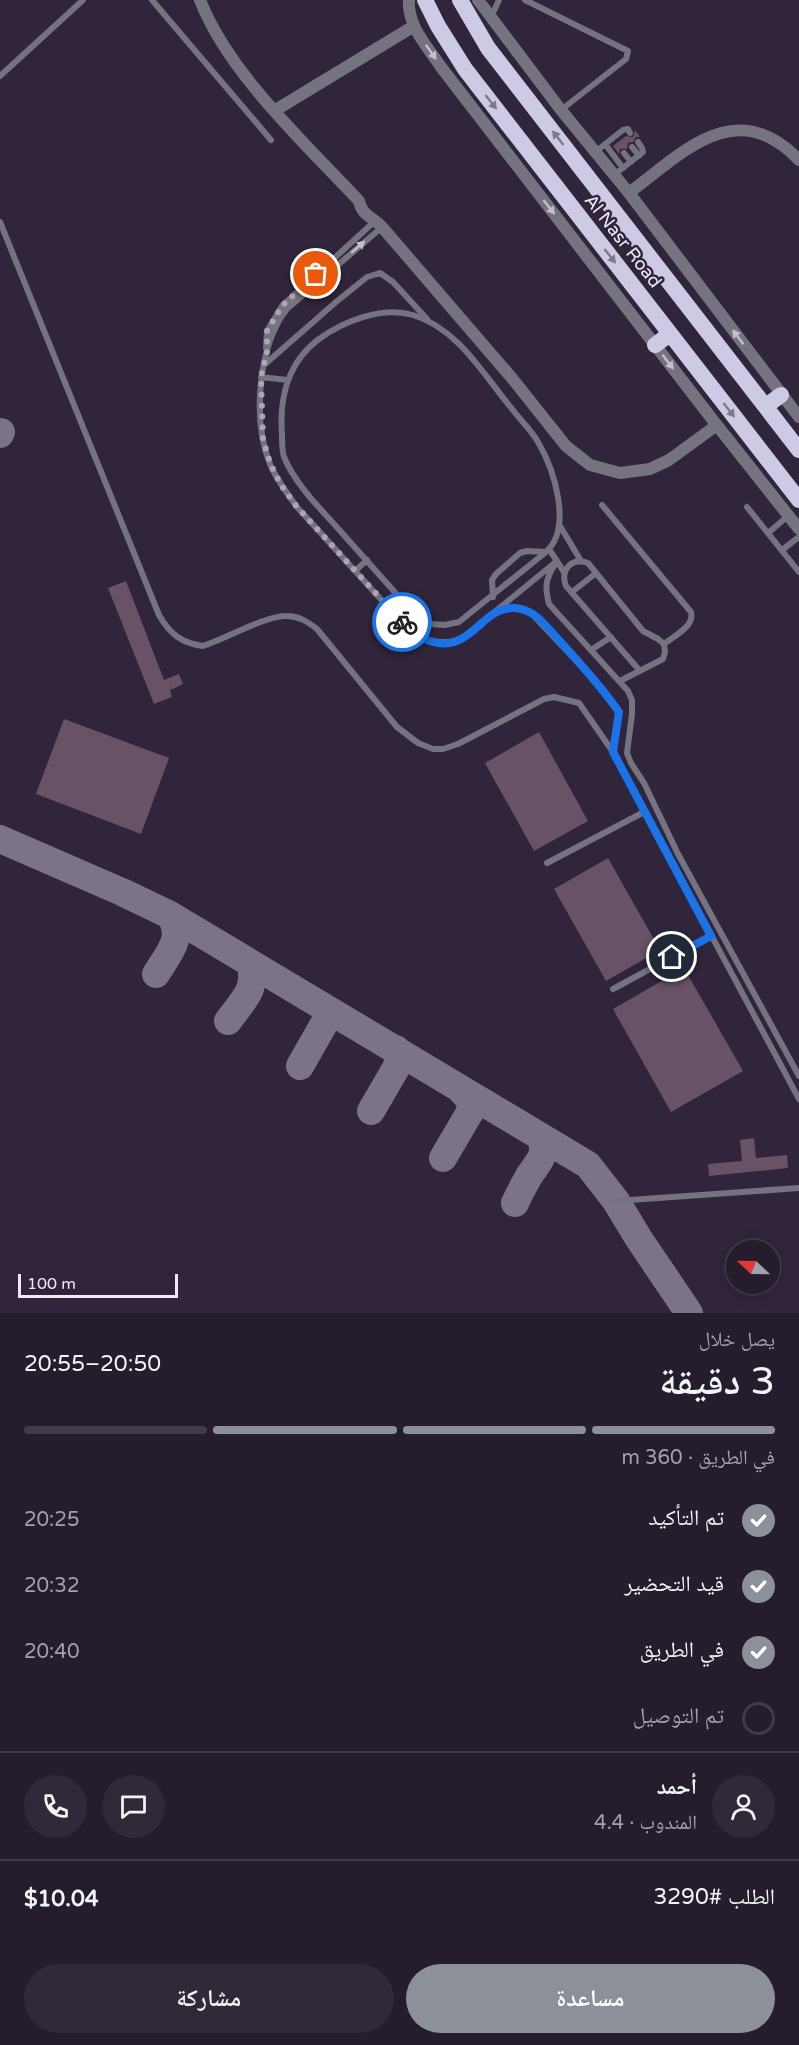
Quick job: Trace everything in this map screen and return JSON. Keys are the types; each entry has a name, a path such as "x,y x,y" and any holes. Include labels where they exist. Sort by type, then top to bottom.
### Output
{"highway":[{"name":"Al Nasr Road","path":"425,0 442,34 465,69 799,500"},
{"name":"Al Nasr Road","path":"460,0 488,48 799,450"},
{"path":"655,345 670,334"},
{"path":"766,406 781,395"}],"street":[{"path":"200,0 237,64 274,111 359,201 364,214 379,223 511,377 566,446 581,460 600,469 620,473 650,469 669,460 717,425"},
{"path":"409,0 409,11 414,26 456,87 799,529"},
{"path":"478,0 595,152 618,171 629,193 799,417"},
{"path":"274,111 414,26"},
{"path":"629,193 694,144 719,132 741,130 759,134 775,142 799,160"}],"lane":[{"path":"0,76 83,0"},
{"path":"152,0 271,140"},
{"path":"491,18 499,0"},
{"path":"525,0 628,51 626,59 561,110"},
{"path":"595,152 625,134"},
{"path":"605,144 618,171 643,151 635,144"},
{"path":"624,153 631,162"},
{"path":"0,222 159,615 167,628 179,640 203,646 274,617 289,616 303,619 317,629 397,727 418,743 433,749 443,749 458,744 544,699 554,697 579,704 613,752 799,1099"},
{"path":"379,223 282,306 267,331 267,352 261,377 263,439 270,463 281,485 297,507 406,627 417,636 430,642 459,641 557,561"},
{"path":"264,365 336,302 367,278 380,273 393,282 429,322 458,343 537,440 549,465 554,483 560,525 581,561"},
{"path":"429,322 411,315 383,313 364,317 331,330 304,353 287,380 280,414 283,456 297,481 417,617 430,624 445,626 459,622 493,597 548,550 556,540 560,525"},
{"path":"261,377 287,380"},
{"path":"270,463 283,456"},
{"path":"602,505 691,612 693,617 690,623 664,644"},
{"path":"747,507 799,572"},
{"path":"768,533 789,516"},
{"path":"782,550 799,537"},
{"path":"548,550 564,572 566,586 640,671"},
{"path":"493,597 492,580 520,553 548,550"},
{"path":"354,571 367,560"},
{"path":"557,561 545,585 549,604 628,691 632,700 627,753 631,763 644,783 678,854 799,1076"},
{"path":"564,572 574,562 588,563 643,631 664,644 663,659 620,681"},
{"path":"572,592 596,573"},
{"path":"498,609 514,608 530,612 543,623 602,688 619,712 613,752"},
{"path":"474,610 483,622"},
{"path":"591,651 610,637"},
{"path":"547,863 644,812"},
{"path":"613,989 711,936"},
{"path":"616,1201 799,1188"}],"building":[{"path":"635,130 640,137 628,143 627,149 620,149 619,154 613,146 626,136 633,137"},
{"path":"126,581 164,680 179,674 183,684 170,690 172,697 154,704 108,588"},
{"path":"64,719 169,758 141,834 36,794"},
{"path":"539,732 588,821 534,851 485,763"},
{"path":"608,858 660,950 606,981 554,889"},
{"path":"684,968 743,1071 671,1112 613,1009"},
{"path":"754,1138 756,1158 787,1155 788,1168 709,1176 708,1164 742,1161 740,1140"}],"taxiway":[{"path":"0,839 170,915 588,1165 616,1201 689,1313"},
{"path":"156,974 170,953 175,939 176,931 170,915"},
{"path":"228,1021 251,987 250,963"},
{"path":"300,1066 325,1022 327,1016 324,1007"},
{"path":"371,1111 396,1068 399,1059 396,1049"},
{"path":"443,1158 470,1112 471,1101 459,1088"},
{"path":"515,1203 543,1153 540,1136"}],"way so far":[{"path":"316,274 282,306 267,331 267,352 261,377 263,439 270,463 281,485 297,507 402,622"}],"route":[{"path":"402,622 417,636 430,642 445,643 459,641 498,609 514,608 530,612 543,623 602,688 619,712 613,752 711,936 672,957"}]}
